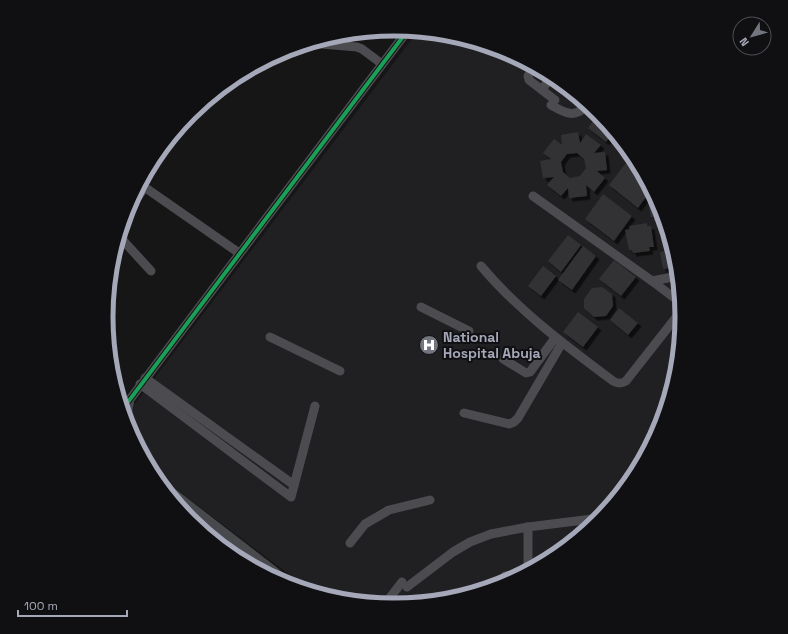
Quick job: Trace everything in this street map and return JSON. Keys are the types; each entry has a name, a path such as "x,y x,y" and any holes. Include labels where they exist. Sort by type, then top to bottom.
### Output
{"main road":[{"path":"184,503 267,568"}],"street":[{"path":"127,403 403,37"},
{"path":"327,44 358,47 382,64"},
{"path":"531,72 528,78 542,90 553,103 568,114 580,112 583,109"},
{"path":"542,90 548,82"},
{"path":"145,187 239,253"},
{"path":"533,196 674,298"},
{"path":"124,241 151,271"},
{"path":"481,266 500,289 559,341 613,381 622,384 626,381 675,319"},
{"path":"652,281 673,277"},
{"path":"421,307 469,331"},
{"path":"270,337 340,371"},
{"path":"503,359 526,373 530,372 559,341"},
{"path":"464,413 509,424 514,422 518,418 559,341"},
{"path":"143,381 294,485"},
{"path":"143,381 291,497 315,406"},
{"path":"350,543 365,524 389,510 430,500"},
{"path":"391,598 404,585 470,542 491,534 528,527 589,519"},
{"path":"528,527 528,563"}],"shaded area":[{"name":"National Hospital Abuja","path":"413,37 449,41 502,57 550,83 593,118 617,146 628,161 654,209 670,262 673,280 675,317 673,354 670,372 654,425 628,473 593,516 550,551 502,577 449,593 431,596 394,598 357,596 339,593 298,581 167,482 160,473 134,425 131,417 134,405"}],"building":[{"path":"594,119 609,137 606,142 588,128"},
{"path":"578,132 580,143 586,134 601,145 594,153 605,152 607,170 597,171 605,178 594,192 586,185 587,196 569,198 568,188 561,196 547,185 554,177 543,178 540,161 551,159 543,153 554,139 562,145 561,135","holes":["577,153 584,159 586,168 580,176 570,178 563,172 561,162 567,154"]},
{"path":"628,161 647,195 638,208 609,185"},
{"path":"603,194 632,216 614,241 585,219"},
{"path":"648,200 649,200 654,209 658,221 654,221 654,217 651,217"},
{"path":"647,223 647,226 651,226 654,247 649,247 650,251 633,253 632,250 629,250 625,230 630,229 629,226"},
{"path":"568,235 581,245 561,272 548,261"},
{"path":"583,246 596,256 572,290 558,280"},
{"path":"667,251 671,268 663,269 660,252"},
{"path":"614,260 636,277 621,296 599,279"},
{"path":"543,266 556,276 541,296 528,286"},
{"path":"602,287 612,294 613,306 606,316 594,317 584,308 584,299 592,288"},
{"path":"619,308 638,323 628,335 610,320"},
{"path":"578,312 598,327 583,347 563,332"}],"cycle path":[{"path":"128,402 403,37"}],"place":[{"name":"National Hospital Abuja","path":"429,345"}]}
